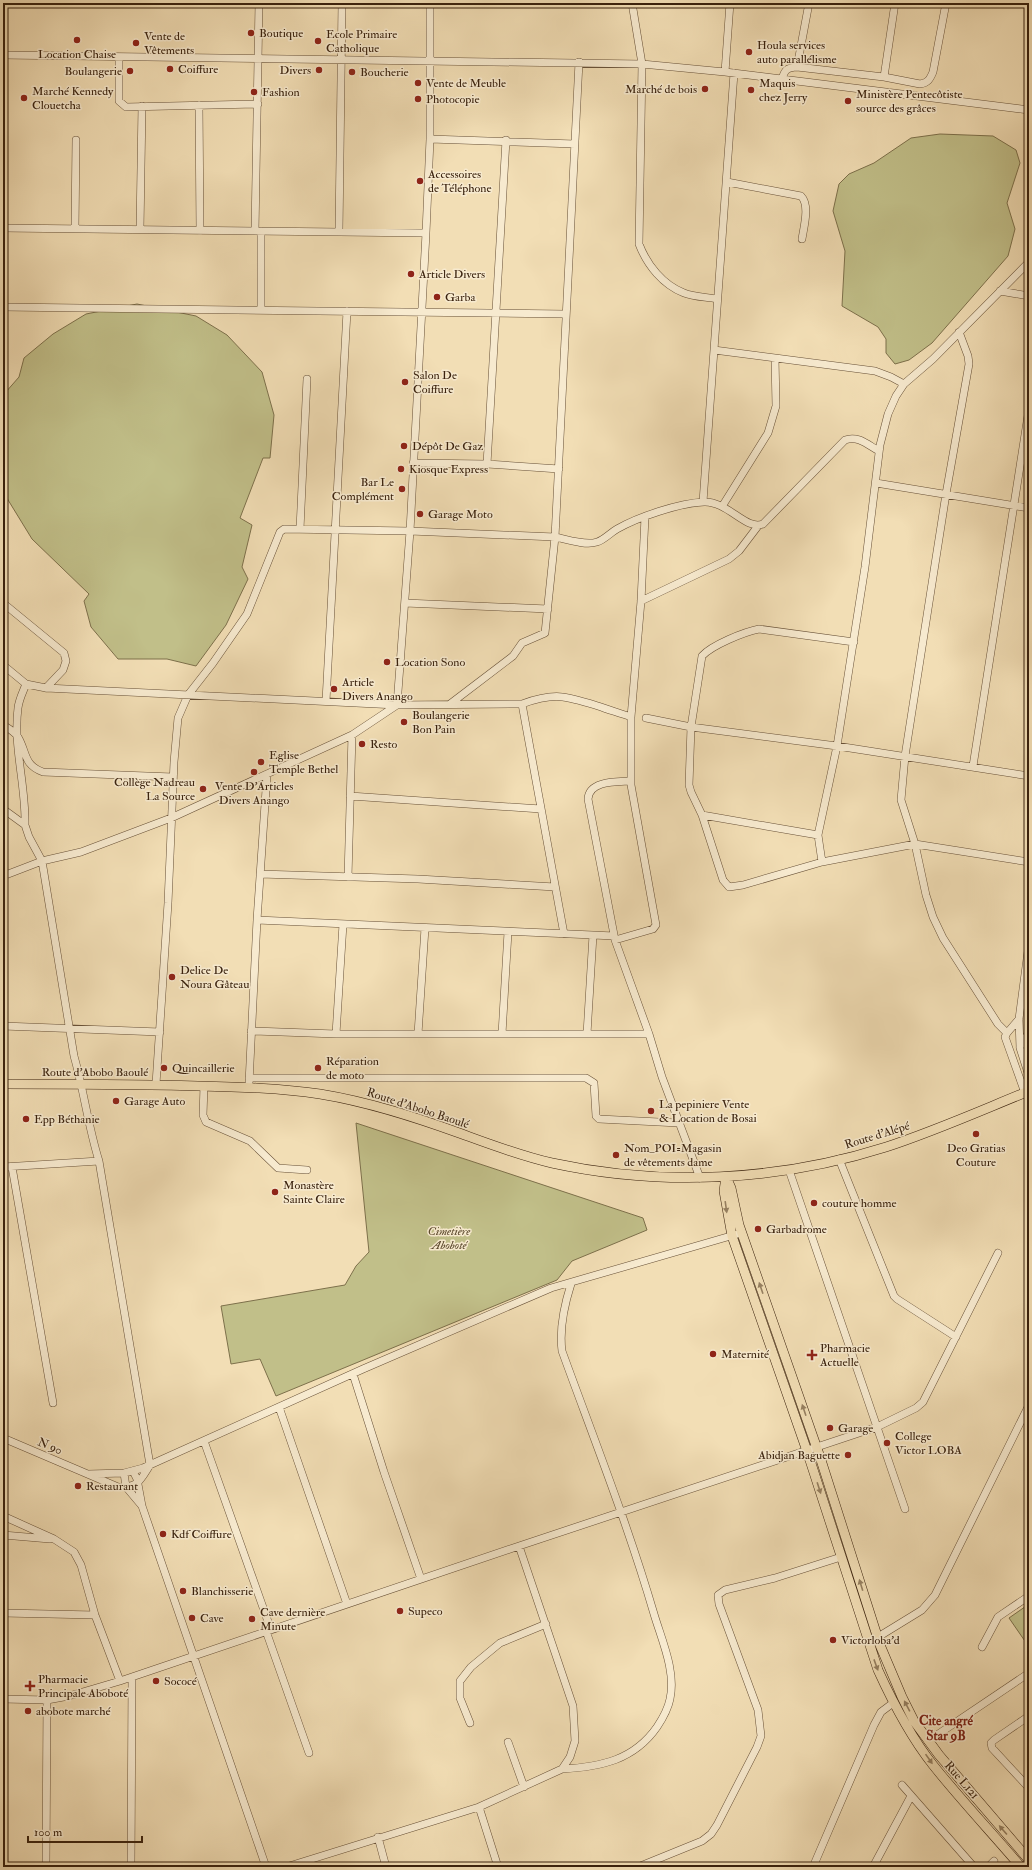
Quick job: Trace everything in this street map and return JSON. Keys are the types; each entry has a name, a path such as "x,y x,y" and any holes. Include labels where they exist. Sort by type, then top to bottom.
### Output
{"main road":[{"name":"Route d'Abobo Baoulé","path":"3,1084 156,1084 204,1086 249,1083 357,1101 397,1111 520,1155 552,1163 600,1171 644,1176 726,1178"},
{"name":"Route d'Alépé","path":"726,1178 789,1170 839,1159 906,1140 1027,1092"},
{"path":"726,1178 731,1188 741,1233 816,1447 878,1637 902,1697 928,1741 1029,1860"},
{"name":"Rue L121","path":"726,1178 724,1191 732,1236 807,1451 878,1670 893,1703 914,1739 932,1765 1022,1867"}],"street":[{"path":"259,3 258,231 261,310"},
{"path":"339,231 342,3"},
{"path":"398,705 410,531 426,233 430,138 430,3"},
{"path":"632,3 642,64 639,244 642,252 652,267 671,286 685,294 717,299"},
{"path":"725,72 730,3"},
{"path":"797,66 809,3"},
{"path":"884,77 895,3"},
{"path":"782,79 785,70 797,66 884,77 920,84 926,83 933,72 946,3"},
{"path":"3,55 258,60 430,60 642,64 734,73 1029,110"},
{"path":"119,58 119,100 126,107 258,104"},
{"path":"450,704 513,656 522,643 545,633 559,469 565,314 579,62"},
{"path":"703,502 734,73"},
{"path":"199,105 200,231"},
{"path":"140,229 142,106"},
{"path":"430,138 575,144"},
{"path":"76,140 76,229"},
{"path":"487,464 506,140"},
{"path":"727,182 801,196 806,205 802,239"},
{"path":"3,228 426,233"},
{"path":"822,862 818,835 837,746 854,642 880,451 888,414 896,396 904,384 933,359 1029,262"},
{"path":"1000,291 1029,296"},
{"path":"3,307 421,311 565,314"},
{"path":"326,702 347,311"},
{"path":"959,332 968,356 969,364 946,494 905,756 901,800 915,844 926,895 940,931 998,1024 1007,1033"},
{"path":"714,350 875,371 904,384"},
{"path":"723,506 768,434 776,406 775,358"},
{"path":"300,529 307,379"},
{"path":"973,766 1029,409"},
{"path":"640,601 729,559 739,551 758,526 763,524 845,440 857,438 880,451"},
{"path":"413,462 487,464 559,469"},
{"path":"876,483 1029,508"},
{"path":"156,1084 168,902 173,777 178,718 188,695 213,663 247,614 280,532 284,529 410,531 554,537 590,543 597,542 617,529 645,517 703,502 715,502 749,524 758,526"},
{"path":"257,920 593,935 615,938 653,929 656,925 631,781 631,716 645,517"},
{"path":"3,603 64,654 66,660 63,670 46,688"},
{"path":"405,603 548,609"},
{"path":"854,642 759,629 751,630 710,649 701,659 690,727 689,785 702,815 723,880 729,887 743,885 822,862 915,844 1029,862"},
{"path":"3,665 26,684 46,688 398,705 522,704 542,697 562,696 631,716"},
{"path":"26,684 18,708 17,736 26,803 25,825 29,837 42,861 70,1029 82,1084 90,1133 99,1161 150,1466 138,1484"},
{"path":"522,704 564,934"},
{"path":"3,876 42,861 81,852 171,818 352,735 398,705"},
{"path":"646,718 690,727 837,746 973,766 1029,776"},
{"path":"3,725 17,736 29,764 34,769 42,772 173,777"},
{"path":"348,877 352,735"},
{"path":"267,775 257,920 249,1083 586,1078 594,1083 596,1116 599,1120 679,1123"},
{"path":"631,781 597,786 588,794 603,881 615,938 679,1123 700,1178"},
{"path":"350,796 541,809"},
{"path":"3,808 25,825"},
{"path":"702,815 818,835"},
{"path":"260,874 555,888"},
{"path":"336,1034 343,924"},
{"path":"418,1034 425,928"},
{"path":"502,1034 508,932"},
{"path":"587,1034 593,935"},
{"path":"1029,944 1018,1019 1020,1048 1029,1076"},
{"path":"1018,1019 1007,1033 1006,1037 1027,1092"},
{"path":"3,1026 160,1032"},
{"path":"251,1031 336,1034 649,1034"},
{"path":"1012,1054 1020,1048 1029,1032"},
{"path":"204,1086 203,1115 206,1122 250,1141 278,1168 307,1170"},
{"path":"839,1159 894,1296 956,1337"},
{"path":"3,1167 99,1161"},
{"path":"12,1167 53,1403"},
{"path":"789,1170 905,1509"},
{"name":"N 90","path":"88,1474 124,1473 150,1466 353,1374 552,1288 571,1284 741,1233"},
{"path":"3,1699 47,1700 69,1696 120,1681 877,1427 916,1408 923,1402 998,1253"},
{"path":"286,1867 478,1807 562,1770 601,1765 622,1758 640,1747 663,1718 670,1700 671,1684 667,1657 621,1513 562,1352 561,1335 563,1314 571,1284"},
{"path":"353,1374 384,1472 421,1579"},
{"path":"878,1637 922,1610 935,1595 1029,1405"},
{"path":"279,1407 347,1604"},
{"name":"N 90","path":"3,1438 88,1474 109,1485 126,1487 138,1484"},
{"path":"204,1441 310,1753"},
{"path":"133,1471 138,1484 142,1506 266,1867"},
{"path":"124,1473 126,1487 142,1506"},
{"path":"3,1516 54,1539 74,1552 81,1564 96,1615 120,1681"},
{"path":"3,1535 54,1539"},
{"path":"519,1546 570,1694 575,1723 575,1741 570,1757 562,1770"},
{"path":"638,1867 702,1840 711,1834 757,1747 761,1736 758,1710 718,1604 718,1595 725,1590 775,1578 841,1557"},
{"path":"982,1647 998,1617 1029,1596"},
{"path":"3,1613 96,1615"},
{"path":"470,1724 460,1698 460,1681 471,1667 500,1643 546,1624"},
{"path":"928,1741 1029,1673"},
{"path":"131,1867 132,1677"},
{"path":"46,1867 47,1700"},
{"path":"813,1867 874,1725 881,1712 893,1703"},
{"path":"1029,1716 991,1743 992,1748 1029,1788"},
{"path":"508,1742 524,1787"},
{"path":"902,1785 974,1867"},
{"path":"873,1867 911,1796"},
{"path":"478,1807 498,1867"},
{"path":"378,1838 386,1867"},
{"path":"988,1867 994,1861"}],"green space":[{"path":"940,134 993,136 1016,150 1020,163 1007,203 1015,229 1008,256 932,343 909,360 895,364 886,353 886,339 878,327 842,306 845,251 833,211 839,184 849,174 874,163 911,138"},
{"path":"137,304 196,316 227,335 262,372 274,415 270,458 263,458 240,518 252,525 242,567 248,579 226,625 196,666 167,659 118,659 91,627 84,601 89,594 32,539 3,491 3,392 5,393 19,377 24,358 53,334 86,314"},
{"name":"Cimetière Aboboté","path":"356,1123 643,1218 647,1230 572,1261 557,1280 276,1396 260,1359 231,1364 221,1306 345,1285 356,1266 369,1252"},
{"path":"1029,1604 1029,1647 1009,1618"}],"place":[{"name":"Boutique","path":"251,33"},
{"name":"Location Chaise","path":"77,40"},
{"name":"Ecole Primaire Catholique","path":"318,41"},
{"name":"Vente de Vêtements","path":"136,43"},
{"name":"Houla services auto parallélisme","path":"749,52"},
{"name":"Coiffure","path":"170,69"},
{"name":"Divers","path":"319,70"},
{"name":"Boulangerie","path":"130,71"},
{"name":"Boucherie","path":"352,72"},
{"name":"Vente de Meuble","path":"418,83"},
{"name":"Marché de bois","path":"705,89"},
{"name":"Maquis chez Jerry","path":"751,90"},
{"name":"Fashion","path":"254,92"},
{"name":"Marché Kennedy Clouetcha","path":"24,98"},
{"name":"Photocopie","path":"418,99"},
{"name":"Ministère Pentecôtiste source des grâces","path":"848,101"},
{"name":"Accessoires de Téléphone","path":"420,181"},
{"name":"Article Divers","path":"411,274"},
{"name":"Garba","path":"437,297"},
{"name":"Salon De Coiffure","path":"405,382"},
{"name":"Dépôt De Gaz","path":"404,446"},
{"name":"Kiosque Express","path":"401,469"},
{"name":"Bar Le Complément","path":"402,489"},
{"name":"Garage Moto","path":"420,514"},
{"name":"Location Sono","path":"387,662"},
{"name":"Article Divers Anango","path":"334,689"},
{"name":"Boulangerie Bon Pain","path":"404,722"},
{"name":"Resto","path":"362,744"},
{"name":"Eglise Temple Bethel","path":"261,762"},
{"name":"Vente D'Articles Divers Anango","path":"254,772"},
{"name":"Collège Nadreau La Source","path":"203,789"},
{"name":"Delice De Noura Gâteau","path":"172,977"},
{"name":"Quincaillerie","path":"164,1068"},
{"name":"Réparation de moto","path":"318,1068"},
{"name":"Garage Auto","path":"116,1101"},
{"name":"La pepiniere Vente & Location de Bosai","path":"651,1111"},
{"name":"Epp Béthanie","path":"26,1119"},
{"name":"Deo Gratias Couture","path":"976,1134"},
{"name":"Nom_POI=Magasin de vêtements dame","path":"616,1155"},
{"name":"Monastère Sainte Claire","path":"275,1192"},
{"name":"couture homme","path":"814,1203"},
{"name":"Garbadrome","path":"758,1229"},
{"name":"Maternité","path":"713,1354"},
{"name":"Pharmacie Actuelle","path":"812,1355"},
{"name":"Garage","path":"830,1428"},
{"name":"College Victor LOBA","path":"887,1443"},
{"name":"Abidjan Baguette","path":"848,1455"},
{"name":"Restaurant","path":"78,1486"},
{"name":"Kdf Coiffure","path":"163,1534"},
{"name":"Blanchisserie","path":"183,1591"},
{"name":"Supeco","path":"400,1611"},
{"name":"Cave","path":"192,1618"},
{"name":"Cave dernière Minute","path":"252,1619"},
{"name":"Victorloba'd","path":"833,1640"},
{"name":"Sococé","path":"156,1681"},
{"name":"Pharmacie Principale Aboboté","path":"30,1686"},
{"name":"abobote marché","path":"28,1711"}],"district":[{"name":"Cite angré Star 9B","path":"946,1728"}]}
